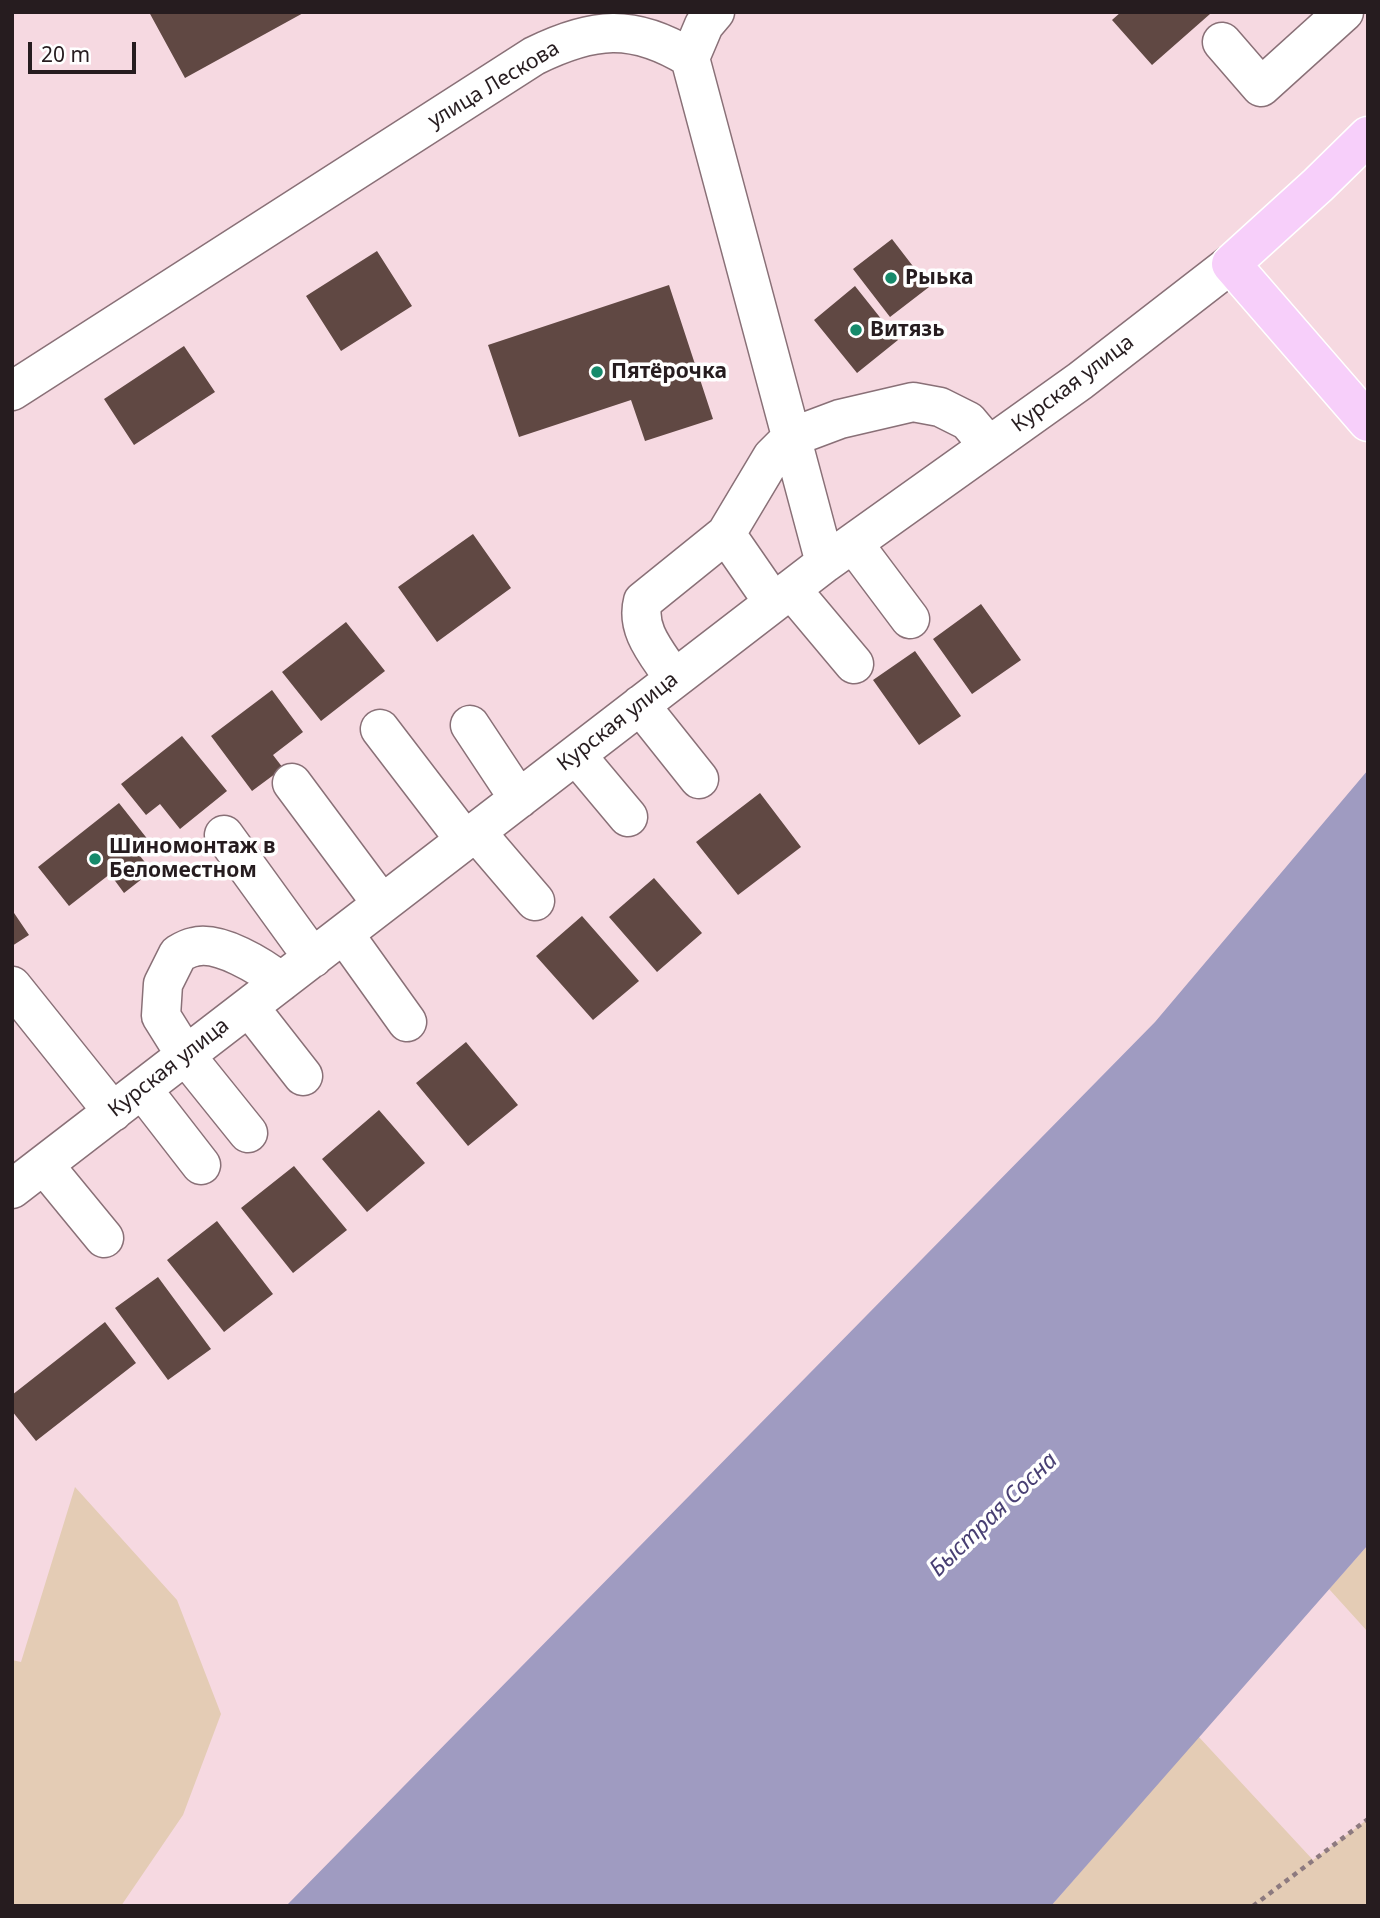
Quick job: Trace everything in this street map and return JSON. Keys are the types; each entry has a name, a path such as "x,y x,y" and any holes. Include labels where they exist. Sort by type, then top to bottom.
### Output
{"main road":[{"name":"Курская улица","path":"1231,264 1362,153"},
{"path":"1231,264 1368,422"}],"street":[{"path":"664,12 691,58"},
{"path":"684,12 691,58 792,437 839,553 910,618"},
{"path":"691,58 704,25 715,12"},
{"path":"1222,42 1261,87 1344,12"},
{"name":"улица Лескова","path":"12,391 534,56 558,44 594,34 628,32 668,44 691,58"},
{"name":"Курская улица","path":"12,1189 782,596 1080,380 1231,264"},
{"path":"674,679 641,626 643,601 726,534 772,457 792,437 840,419 913,402 940,407 968,421 989,446"},
{"path":"726,534 782,596 854,664"},
{"path":"640,705 699,779"},
{"path":"470,725 519,799"},
{"path":"380,729 471,836 535,901"},
{"path":"576,755 628,817"},
{"path":"292,783 383,904"},
{"path":"224,835 313,958"},
{"path":"344,934 407,1022"},
{"path":"248,1133 186,1056 161,1016 163,984 178,954 196,946 215,948 263,968 281,982"},
{"path":"12,986 128,1100 201,1165"},
{"path":"249,1007 303,1076"},
{"path":"44,1165 104,1238"}],"path":[{"path":"1254,1906 1368,1818"}],"shaded area":[{"path":"75,1487 177,1600 221,1714 183,1815 121,1906 12,1906 12,1660 21,1662"},
{"path":"1368,1545 1368,1632 1329,1589"},
{"path":"1198,1736 1313,1860 1368,1819 1368,1906 1051,1906"}],"water":[{"name":"Быстрая Сосна","path":"1368,770 1368,1545 1051,1906 286,1906 1155,1022"}],"building":[{"path":"149,12 305,12 185,78"},
{"path":"1121,12 1210,14 1152,65 1112,20"},
{"name":"Рыька","path":"892,239 929,287 890,317 853,269"},
{"path":"377,251 412,306 341,351 306,296"},
{"name":"Пятёрочка","path":"669,285 713,419 645,441 631,400 519,437 488,345"},
{"name":"Витязь","path":"855,286 898,340 857,373 814,320"},
{"path":"184,346 215,392 134,445 104,399"},
{"path":"473,534 511,588 437,642 398,587"},
{"path":"981,604 1021,660 972,694 933,639"},
{"path":"346,622 385,671 321,721 282,672"},
{"path":"915,651 961,716 919,745 873,680"},
{"path":"272,690 303,732 273,755 283,768 252,791 211,736"},
{"path":"182,736 227,791 180,829 160,804 146,815 121,784"},
{"path":"760,793 801,847 738,895 696,842"},
{"name":"Шиномонтаж в Беломестном","path":"119,803 149,841 136,851 152,871 124,893 110,874 69,906 38,867"},
{"path":"654,878 702,933 657,972 609,917"},
{"path":"12,910 29,935 12,946"},
{"path":"582,916 639,981 593,1020 536,956"},
{"path":"466,1042 518,1105 468,1146 416,1083"},
{"path":"379,1110 425,1163 367,1212 322,1159"},
{"path":"294,1166 347,1230 293,1273 241,1208"},
{"path":"217,1221 273,1294 224,1332 167,1260"},
{"path":"158,1277 211,1349 168,1380 115,1308"},
{"path":"105,1322 136,1363 36,1441 12,1411 12,1395"}],"place":[{"name":"Рыька","path":"891,278"},
{"name":"Витязь","path":"856,330"},
{"name":"Пятёрочка","path":"597,372"},
{"name":"Шиномонтаж в Беломестном","path":"95,859"}]}
